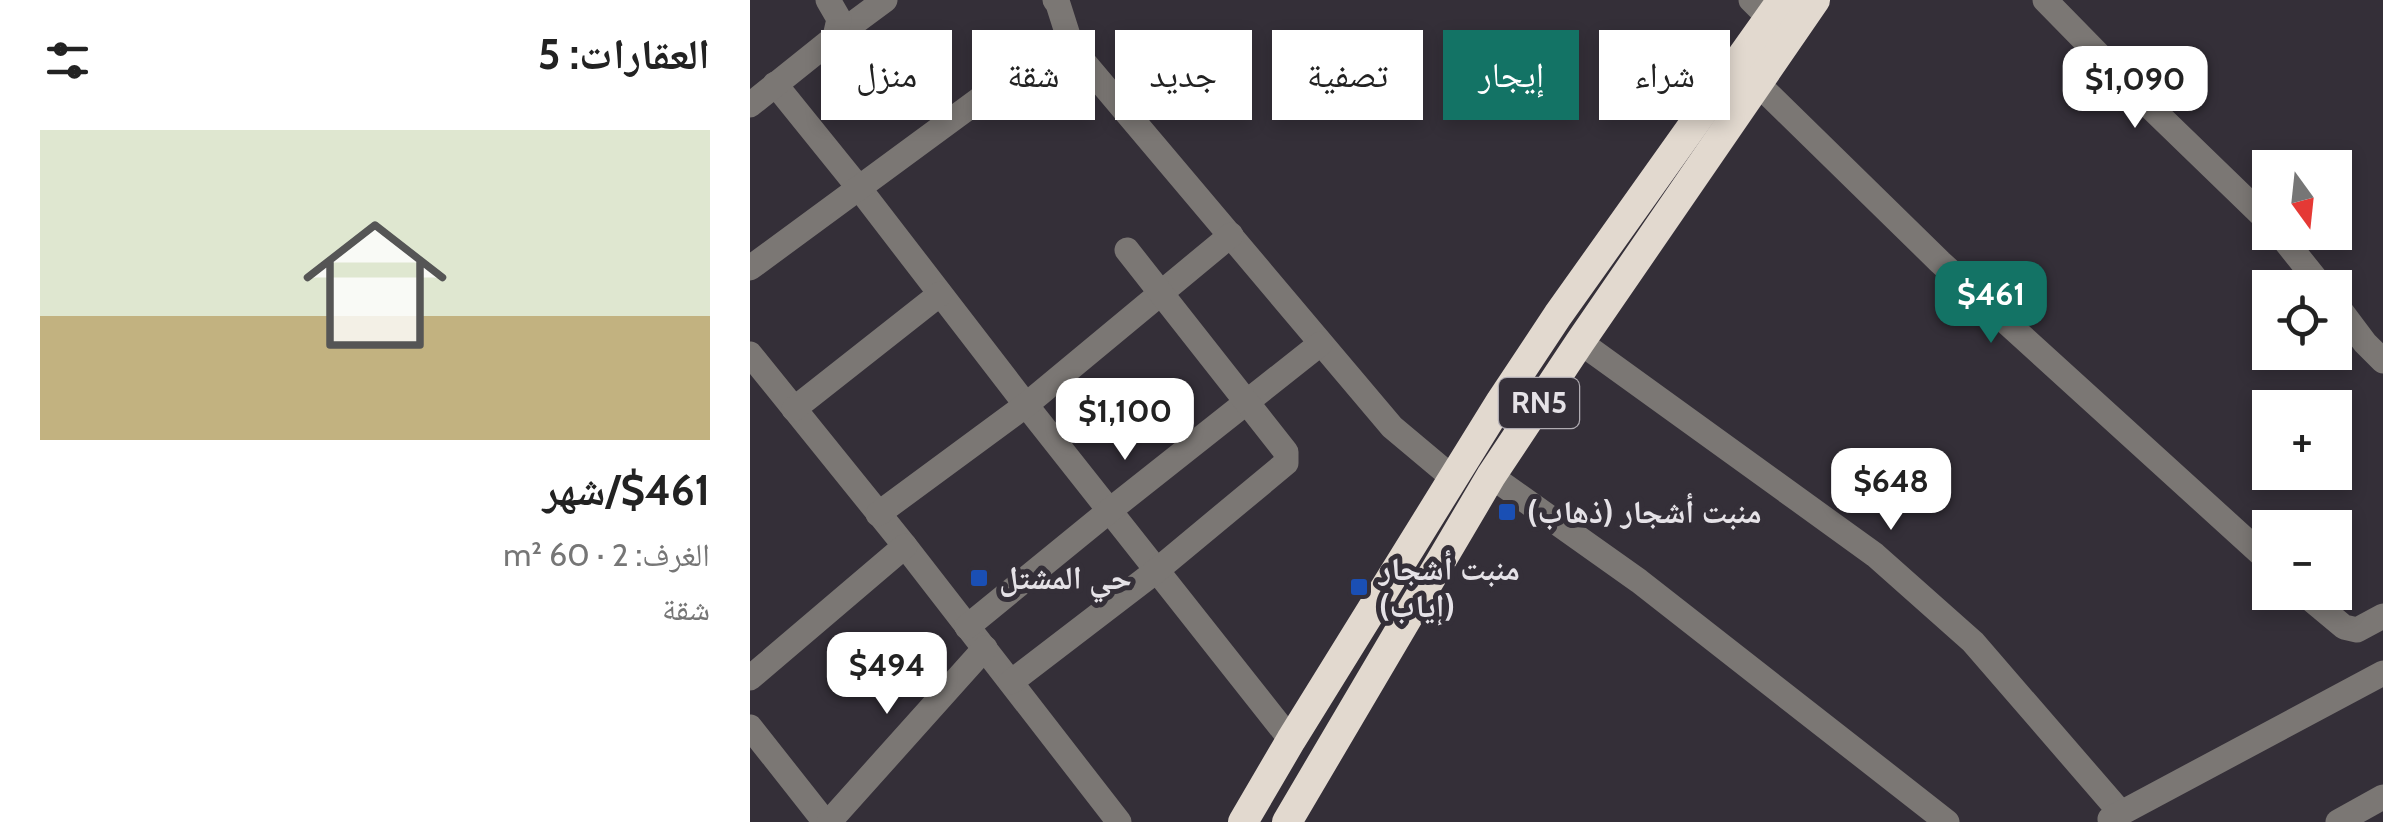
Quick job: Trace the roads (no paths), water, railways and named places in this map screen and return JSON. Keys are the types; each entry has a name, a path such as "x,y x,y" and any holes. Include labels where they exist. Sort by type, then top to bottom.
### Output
{"highway":[{"name":"RN5","path":"1243,822 1290,740 1558,315 1773,14 1816,0"},
{"name":"RN5","path":"1287,822 1491,476 1757,83 1773,14"}],"street":[{"path":"828,0 839,19 837,30"},
{"path":"844,30 885,0"},
{"path":"1055,0 1066,30"},
{"path":"2045,0 2252,205"},
{"path":"750,106 821,48"},
{"path":"1095,75 1392,427 1454,480"},
{"path":"1757,83 1940,262 2252,546"},
{"path":"775,84 1290,740"},
{"path":"750,268 972,105"},
{"path":"878,514 1026,405 1232,234"},
{"path":"1012,682 1156,571 1286,463 1286,452 1127,250"},
{"path":"2292,250 2309,270"},
{"path":"794,409 940,294"},
{"path":"2352,325 2383,361"},
{"path":"1580,342 1875,555 1973,642 2113,818 2383,673"},
{"path":"967,627 1320,344"},
{"path":"750,354 1119,822"},
{"path":"1491,476 1640,580 1946,822"},
{"path":"750,678 904,546"},
{"path":"2324,610 2344,627 2357,630 2383,616"},
{"path":"750,726 827,822 985,648"},
{"path":"2338,822 2383,797"}],"place":[{"name":"منبت أشجار (ذهاب)","path":"1507,512"},
{"name":"حي المشتل","path":"979,578"},
{"name":"منبت أشجار (إياب)","path":"1359,587"}]}
